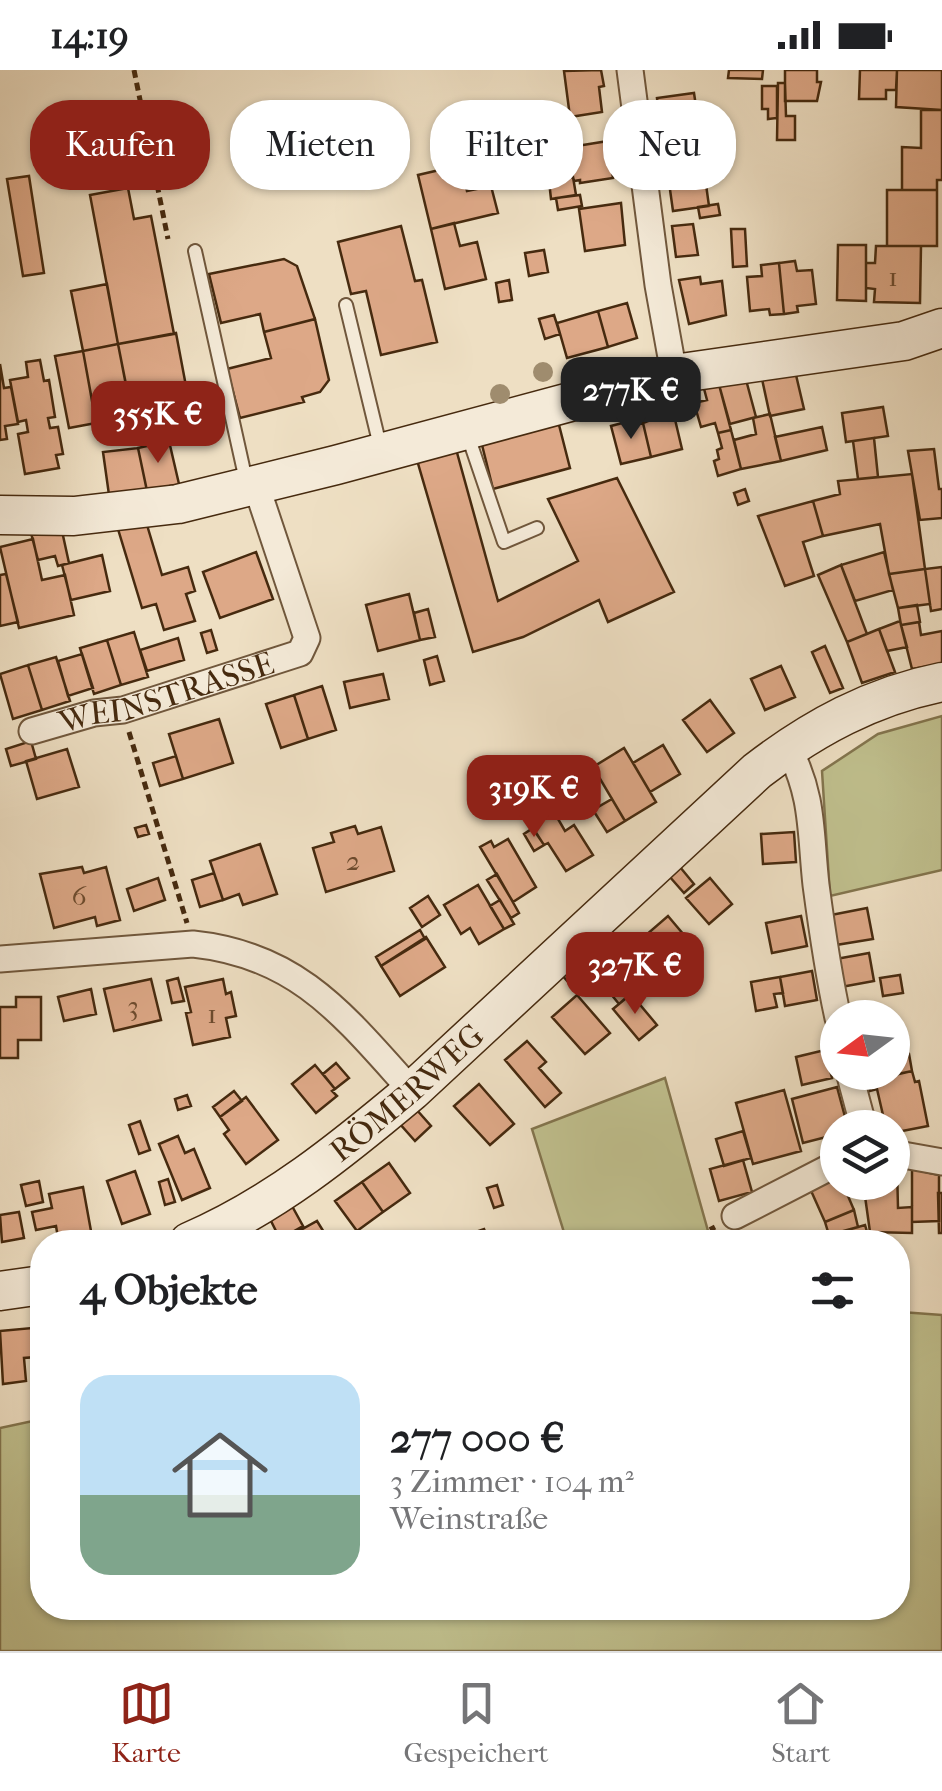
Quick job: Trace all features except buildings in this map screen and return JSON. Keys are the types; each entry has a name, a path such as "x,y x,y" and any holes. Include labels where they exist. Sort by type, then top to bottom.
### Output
{"street":[{"path":"630,70 652,248 674,374"},
{"path":"0,515 114,513 178,504 674,374 904,341 942,329"},
{"name":"WEINSTRASSE","path":"32,731 94,713 123,710 294,658 306,647 308,638 252,486"},
{"name":"RÖMERWEG","path":"213,1230 300,1180 412,1092 757,771 788,747 846,713 942,682"},
{"path":"788,747 800,770 810,806 822,936 834,1000"},
{"path":"0,959 193,944 254,956 290,972 316,991 412,1092"},
{"path":"910,1156 942,1162"},
{"path":"735,1216 820,1172"},
{"path":"0,1290 30,1286"}],"lane":[{"path":"195,251 252,486"},
{"path":"346,305 382,453"},
{"path":"466,431 504,542 537,528"}],"path":[{"path":"134,70 168,239"},
{"path":"123,710 193,944"},
{"path":"709,1230 735,1216"}],"green space":[{"path":"942,716 942,870 830,896 822,771 878,734"},
{"path":"665,1078 708,1230 563,1230 532,1129"},
{"path":"910,1313 942,1315 942,1651 0,1651 0,1428 30,1422 30,1620 910,1620"}]}
